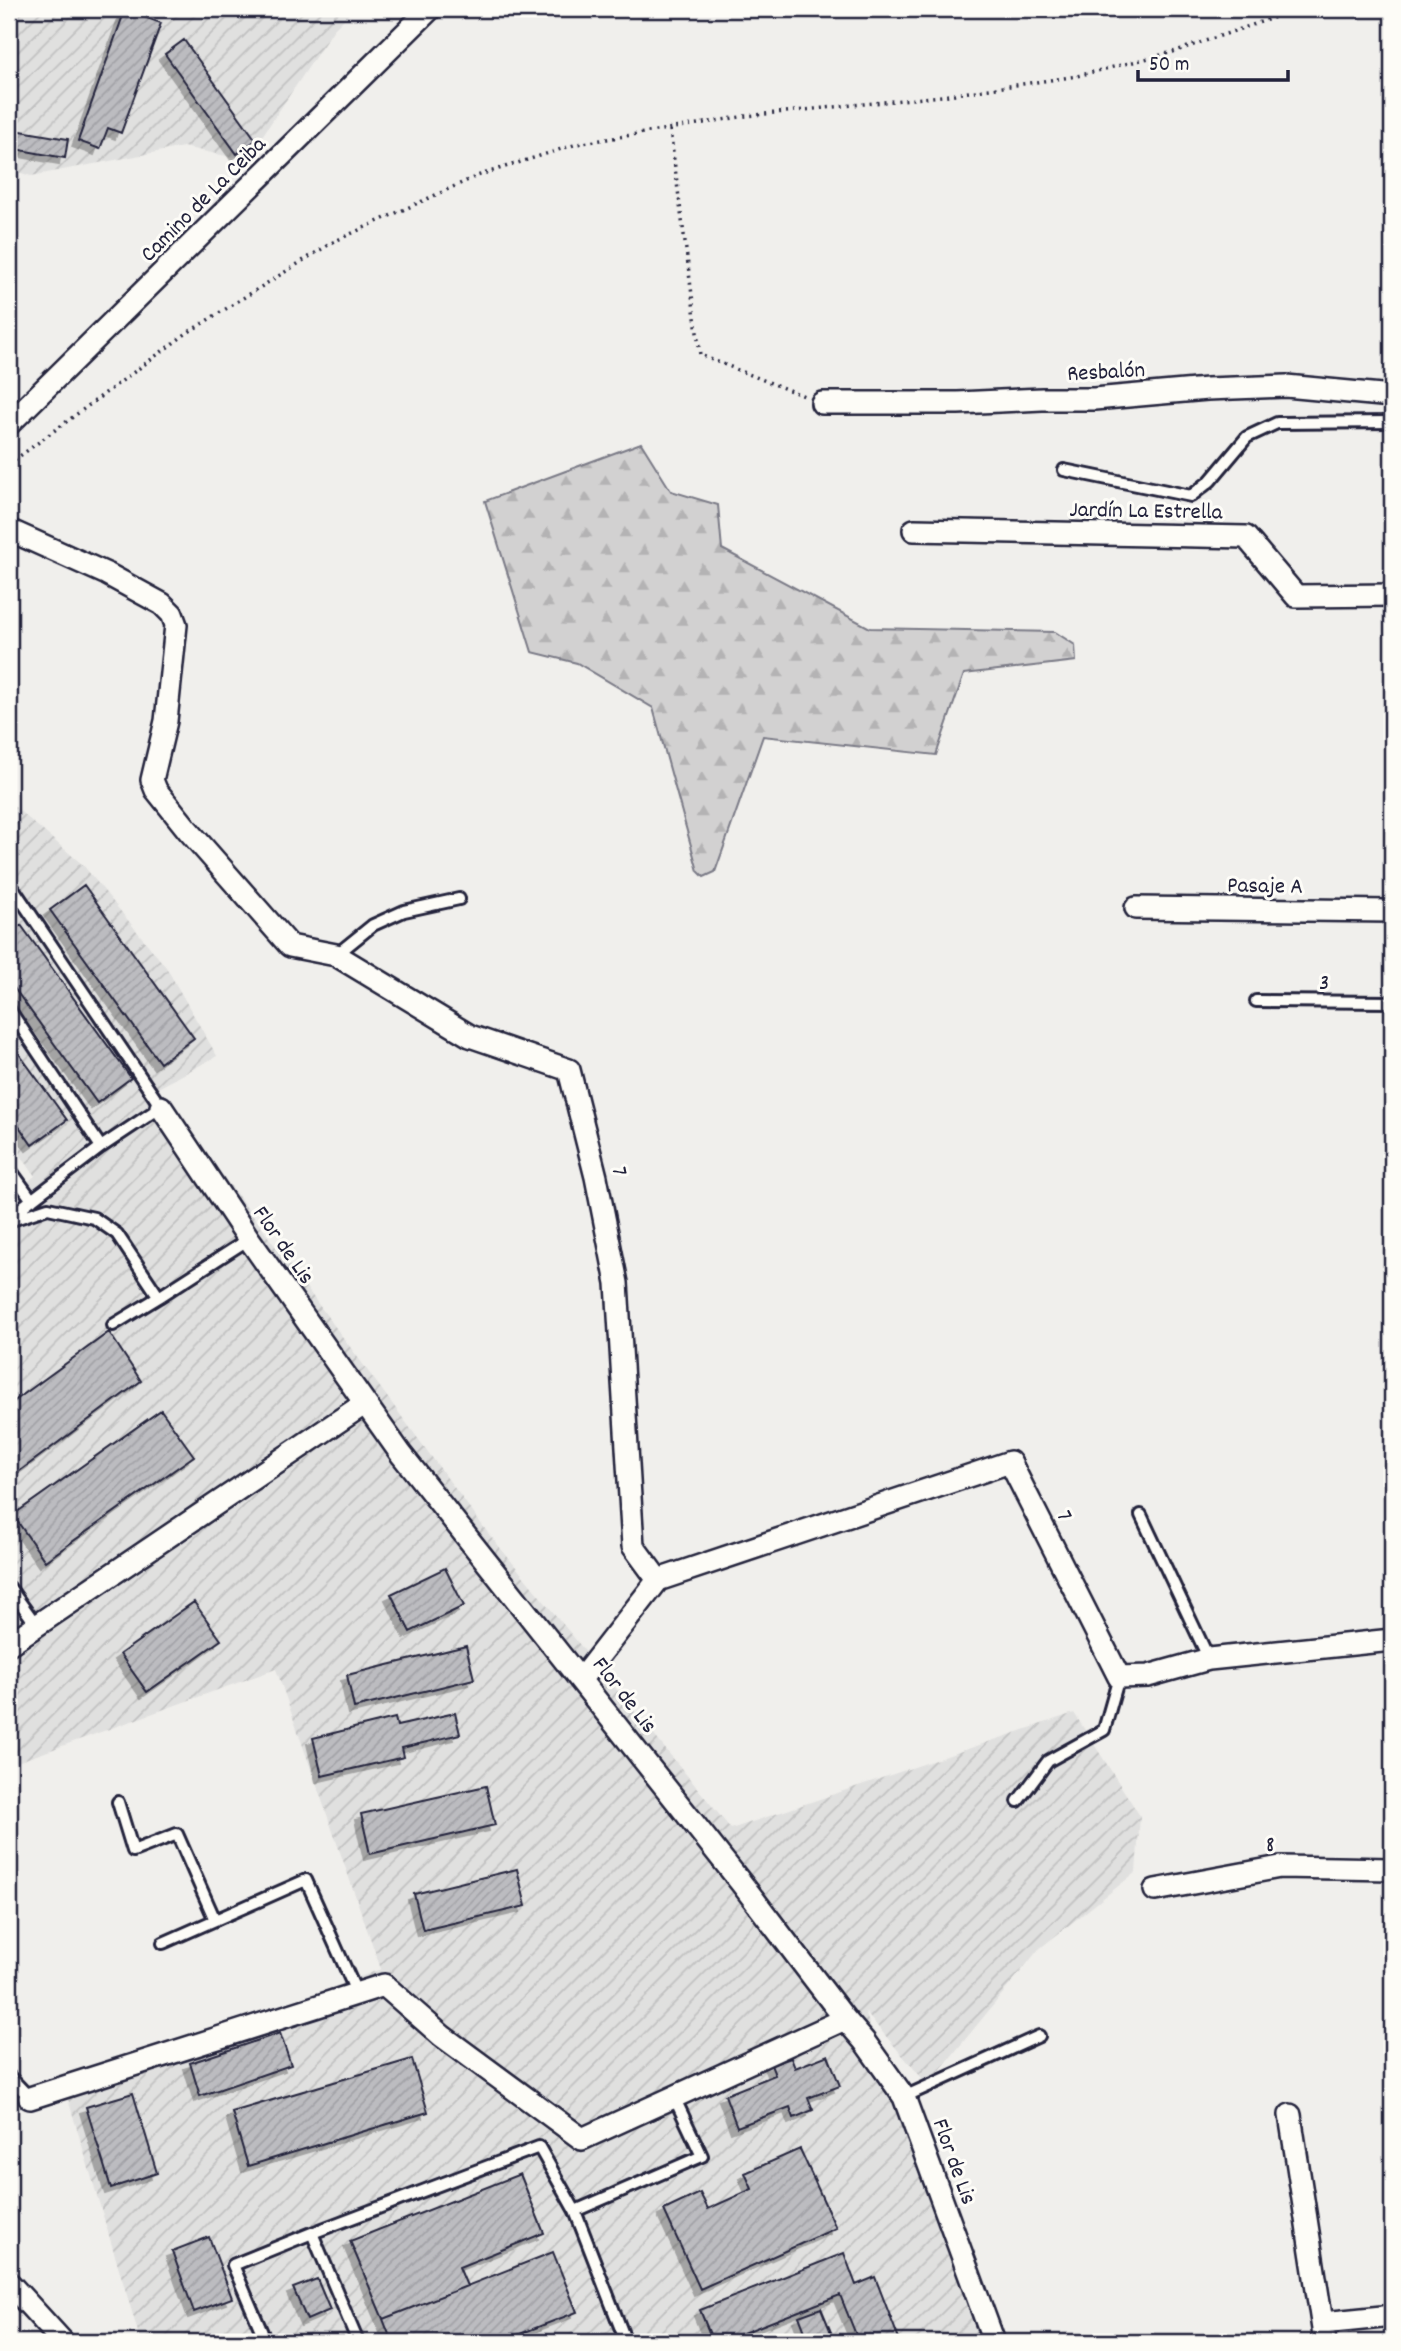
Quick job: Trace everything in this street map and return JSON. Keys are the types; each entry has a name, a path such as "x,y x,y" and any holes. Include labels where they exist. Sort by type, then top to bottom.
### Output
{"street":[{"name":"Camino de La Ceiba","path":"9,424 430,9"},
{"name":"Resbalón","path":"822,403 958,404 1094,399 1207,389 1286,386 1392,396"},
{"path":"9,530 107,574 162,604 172,614 176,625 166,721 152,780 156,790 289,946 336,955"},
{"name":"Jardín La Estrella","path":"914,530 1246,537 1296,596 1392,595"},
{"name":"Pasaje A","path":"1136,908 1392,911"},
{"name":"7","path":"336,955 470,1036 569,1070 596,1177 617,1283 633,1546 658,1580 1010,1462 1119,1677"},
{"name":"Flor de Lis","path":"161,1107 249,1240 401,1454 742,1884 904,2097 994,2342"},
{"path":"9,1644 364,1404"},
{"path":"580,1679 658,1580"},
{"path":"1119,1677 1148,1676 1209,1659 1392,1640"},
{"name":"8","path":"1156,1890 1280,1867 1392,1869"},
{"path":"30,2098 384,1985 442,2036 582,2139 845,2020"},
{"path":"1290,2115 1324,2333 1392,2316"},
{"path":"9,2283 62,2342"}],"lane":[{"path":"1064,470 1191,496 1210,481 1247,437 1277,423 1392,422"},
{"path":"9,882 161,1107 101,1147 9,1219"},
{"path":"336,955 373,925 404,911 459,899"},
{"name":"3","path":"1256,1001 1392,1002"},
{"path":"9,1009 101,1147"},
{"path":"9,1168 32,1200"},
{"path":"9,1219 48,1208 94,1218 117,1234 159,1297"},
{"path":"113,1325 249,1240"},
{"path":"1142,1515 1209,1659"},
{"path":"9,1587 37,1626"},
{"path":"1017,1801 1048,1761 1104,1730 1119,1677"},
{"path":"118,1802 134,1850 177,1834 215,1920"},
{"path":"163,1943 306,1880 358,1994"},
{"path":"904,2097 1039,2036"},
{"path":"9,2076 30,2098"},
{"path":"575,2211 702,2156 674,2097"},
{"path":"265,2342 233,2265 312,2232 539,2147 575,2211 626,2342"},
{"path":"312,2232 358,2342"}],"path":[{"path":"9,464 187,333 333,242 477,176 577,144 746,116 942,96 1077,76 1174,52 1298,9"},
{"path":"670,129 700,355 822,403"}],"shaded area":[{"path":"9,9 354,9 334,29 246,160 183,147 31,176 9,169"},
{"path":"9,802 83,865 166,967 217,1056 158,1088 488,1533 731,1829 1074,1713 1140,1816 1136,1872 1039,1949 928,2085 865,2012 982,2342 141,2342 65,2089 381,1969 276,1669 9,1765 9,1197 35,1176 9,1138"}],"green space":[{"path":"641,443 671,491 718,505 722,549 870,628 1055,632 1075,645 1076,661 964,674 936,755 763,736 715,872 704,877 698,871 653,708 577,663 532,652 485,501"}],"building":[{"path":"125,10 161,23 121,133 108,128 100,149 78,141"},
{"path":"184,40 256,140 237,154 165,54"},
{"path":"9,129 68,139 65,158 9,148"},
{"path":"84,885 194,1038 160,1063 50,910"},
{"path":"21,925 131,1078 97,1103 9,981 9,934"},
{"path":"9,1040 67,1120 32,1145 9,1112"},
{"path":"109,1332 141,1381 9,1479 9,1405"},
{"path":"161,1410 194,1456 45,1561 13,1515"},
{"path":"445,1568 464,1606 410,1632 391,1594"},
{"path":"194,1602 221,1640 147,1692 120,1654"},
{"path":"466,1646 474,1679 354,1708 347,1675"},
{"path":"455,1713 460,1734 402,1748 404,1757 322,1776 313,1738 395,1718 397,1726"},
{"path":"486,1786 495,1825 370,1854 361,1814"},
{"path":"517,1869 526,1906 423,1930 414,1894"},
{"path":"280,2033 291,2065 200,2096 190,2063"},
{"path":"828,2055 840,2086 808,2098 813,2110 794,2118 790,2107 737,2127 725,2095 775,2075 771,2065 791,2058 795,2068"},
{"path":"412,2059 428,2112 248,2166 232,2112"},
{"path":"133,2093 157,2173 111,2188 86,2107"},
{"path":"800,2149 836,2228 700,2289 664,2210 700,2193 708,2209 752,2189 745,2173"},
{"path":"520,2174 544,2233 459,2267 467,2286 383,2319 350,2241"},
{"path":"209,2237 232,2298 194,2312 172,2251"},
{"path":"553,2252 577,2312 499,2342 392,2342 383,2319"},
{"path":"844,2253 856,2285 875,2277 900,2342 859,2342 840,2295 720,2342 713,2342 700,2310"},
{"path":"317,2279 330,2310 307,2320 293,2288"},
{"path":"821,2308 835,2342 809,2342 799,2316"},
{"path":"800,2335 803,2342 782,2342"}]}
